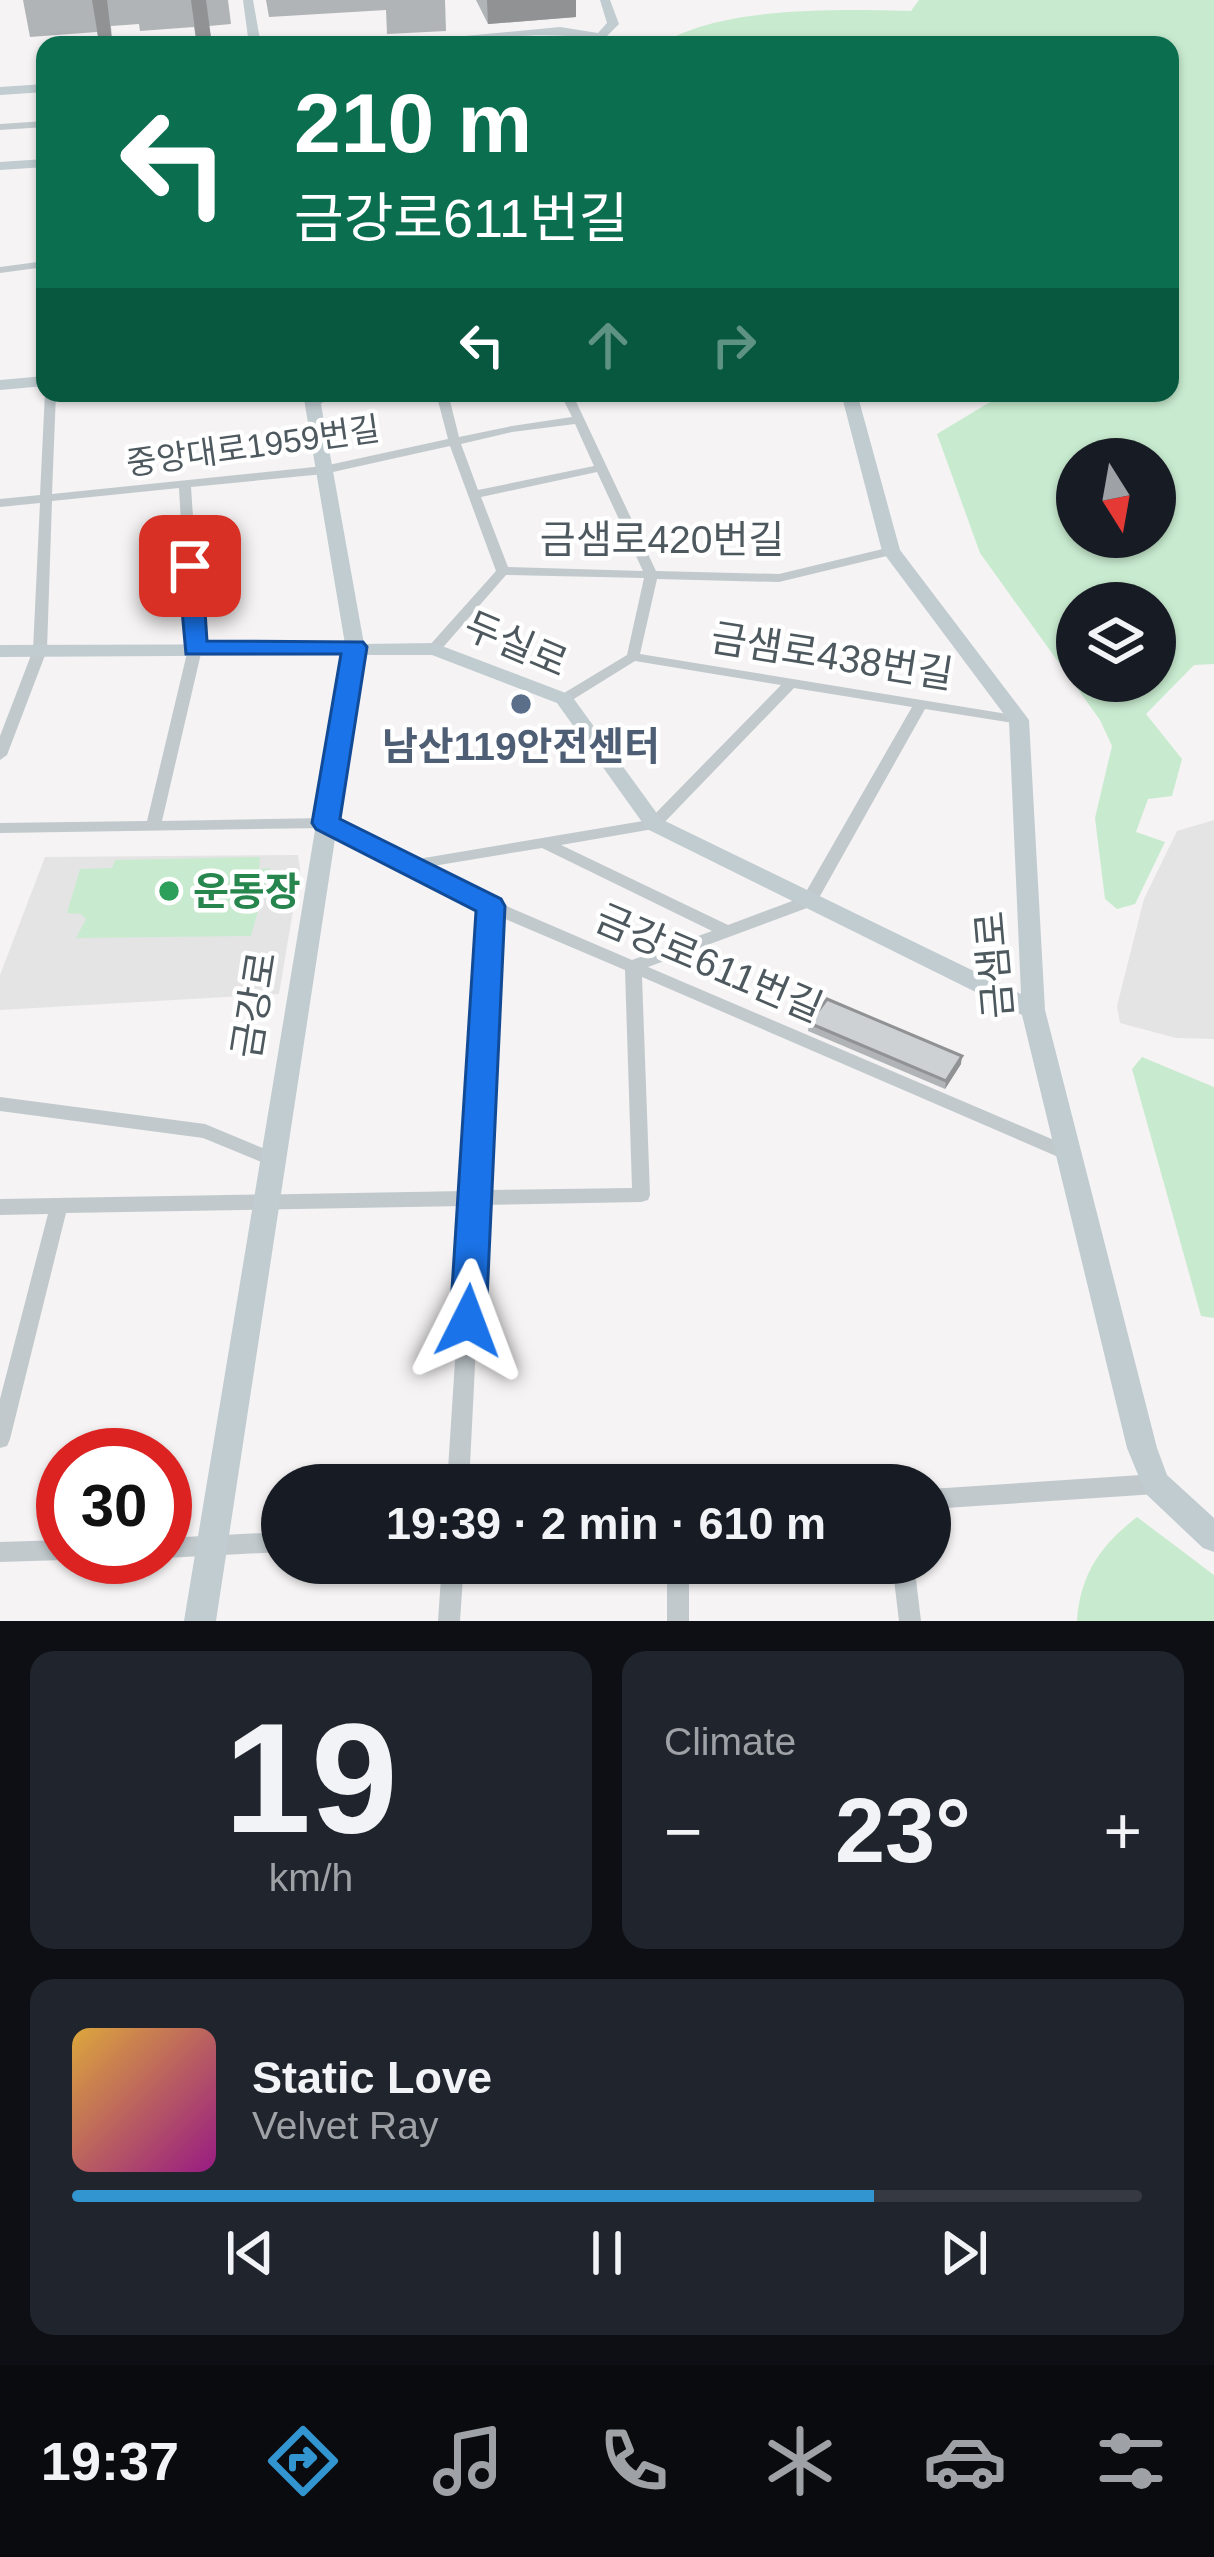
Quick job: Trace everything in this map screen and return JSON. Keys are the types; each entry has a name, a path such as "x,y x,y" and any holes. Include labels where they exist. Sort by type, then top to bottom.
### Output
{"main road":[{"path":"248,0 254,36"},
{"path":"604,36 613,24 605,0"},
{"path":"496,36 560,30 597,36"},
{"path":"0,91 36,89"},
{"path":"0,166 36,164"},
{"path":"0,385 36,382"},
{"name":"금강로","path":"200,1621 355,647 313,402"},
{"path":"851,402 891,550 1019,720"},
{"name":"두실로","path":"0,651 434,649 564,698 655,824 1033,1010"},
{"name":"금샘로","path":"1019,720 1033,1010 1130,1409 1156,1484 1214,1538"}],"street":[{"path":"0,127 36,125"},
{"path":"0,270 36,265"},
{"path":"0,755 40,650 50,402"},
{"path":"434,649 503,571 444,402"},
{"path":"564,698 634,657 651,575 570,402"},
{"name":"중앙대로1959번길","path":"0,503 324,470 512,429 578,420"},
{"path":"476,494 600,468"},
{"path":"153,826 195,649 185,484"},
{"name":"금샘로420번길","path":"503,571 778,578 891,550"},
{"name":"금샘로438번길","path":"634,657 1019,720"},
{"path":"410,866 655,824 791,683"},
{"path":"0,1207 641,1195 633,966 809,902 921,704"},
{"path":"0,828 326,823"},
{"name":"금강로611번길","path":"326,823 491,906 1069,1154"},
{"path":"545,843 728,931"},
{"path":"459,1464 491,906"},
{"path":"0,1104 205,1131 271,1159"},
{"path":"0,1439 9,1366 59,1206"},
{"path":"951,1498 1156,1484"},
{"path":"192,1547 261,1544"},
{"path":"0,1552 36,1551"},
{"path":"449,1621 452,1584"},
{"path":"679,1584 679,1621"},
{"path":"905,1584 910,1621"}],"shaded area":[{"path":"1214,820 1214,1039 1176,1038 1120,1023 1117,1006 1144,899 1177,831"},
{"path":"298,855 300,869 279,994 0,1010 0,975 45,857"}],"green space":[{"path":"919,0 1214,0 1214,664 1194,665 1176,683 1176,582 1056,582 1056,659 980,553 937,434 990,402 1179,402 1179,36 677,36 715,23 781,13 911,11"},
{"path":"1087,702 1158,702 1146,714 1182,759 1172,796 1148,799 1136,832 1165,842 1135,904 1117,909 1105,899 1095,818 1112,746"},
{"name":"운동장","path":"260,857 259,869 270,868 251,936 76,938 86,919 67,913 80,869 112,868 115,860"},
{"path":"1142,1057 1214,1087 1214,1318 1201,1316 1132,1069"},
{"path":"1137,1517 1214,1575 1214,1621 1077,1621 1095,1562"}],"building":[{"path":"827,999 962,1056 946,1081 809,1023"}],"place":[{"name":"남산119안전센터","path":"521,704"},
{"name":"운동장","path":"169,891"}],"route":[{"path":"190,566 195,649 355,647 326,823 491,906 468,1321"}]}
